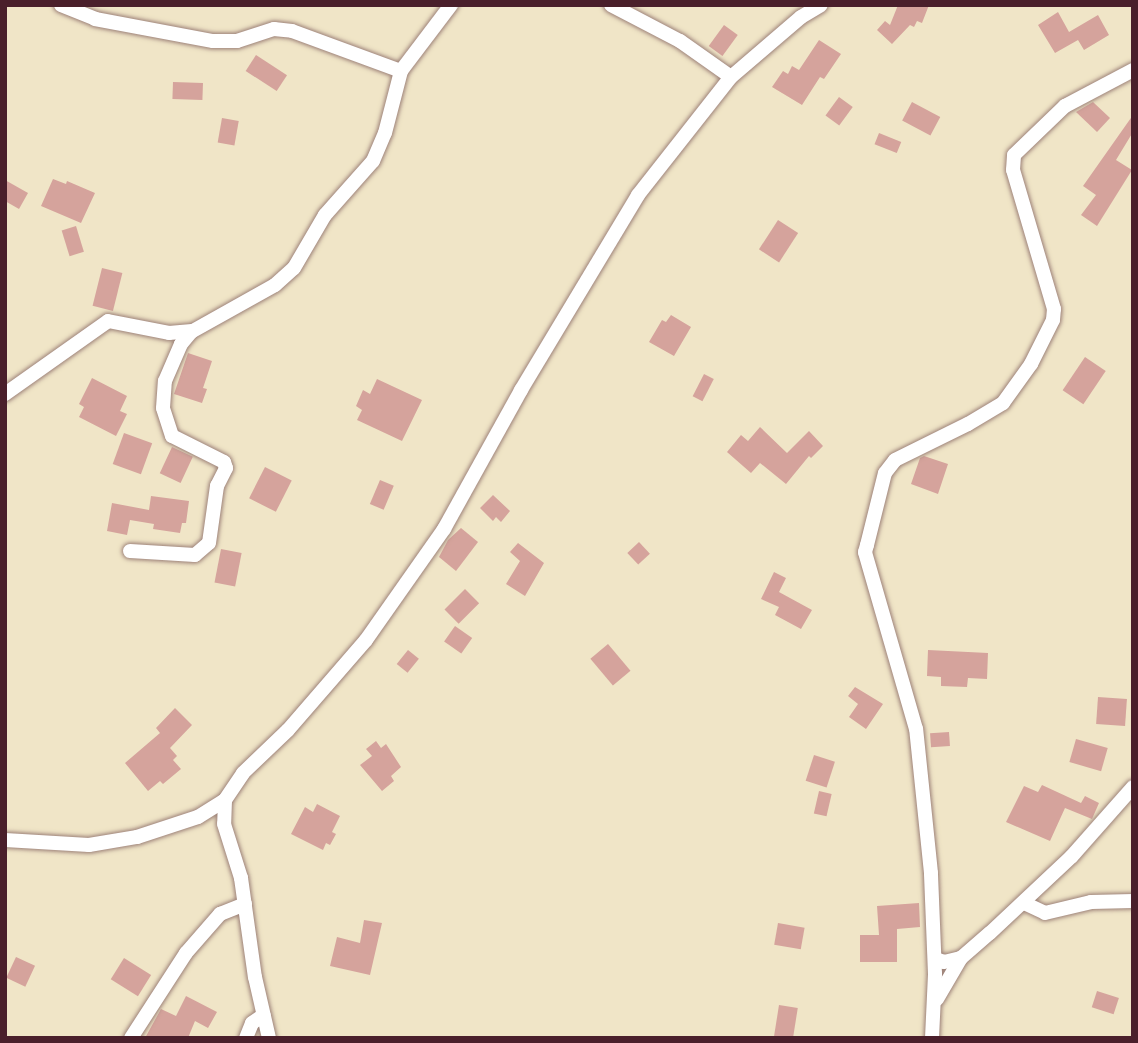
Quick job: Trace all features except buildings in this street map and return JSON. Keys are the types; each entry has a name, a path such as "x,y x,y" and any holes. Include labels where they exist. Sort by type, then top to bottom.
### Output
{"street":[{"path":"61,5 95,19 213,41 237,41 274,29 292,31 401,71"},
{"path":"130,551 195,555 202,552 209,543 217,486 226,468 223,462 172,436 163,408 164,381 181,344 192,331 275,285 294,268 325,215 373,161 385,133 401,71 451,5"},
{"path":"611,5 680,41 732,77"},
{"path":"5,840 89,845 137,837 198,817 225,800 243,773 288,730 366,640 444,529 521,390 638,195 732,77 801,16 821,5"},
{"path":"932,1038 935,959 930,860 916,729 876,580 865,552 885,473 895,460 968,424 1003,403 1031,364 1052,320 1054,309 1013,170 1014,155 1065,106 1133,70"},
{"path":"5,394 108,321 169,333 192,331"},
{"path":"934,1010 942,986 961,958 1024,903 1072,856 1133,787"},
{"path":"225,800 224,824 241,878 269,1038"},
{"path":"1024,903 1045,913 1091,902 1133,901"},
{"path":"131,1038 186,953 220,914 245,904"},
{"path":"935,959 944,961 961,958"},
{"path":"246,1038 252,1023 264,1015"}]}
